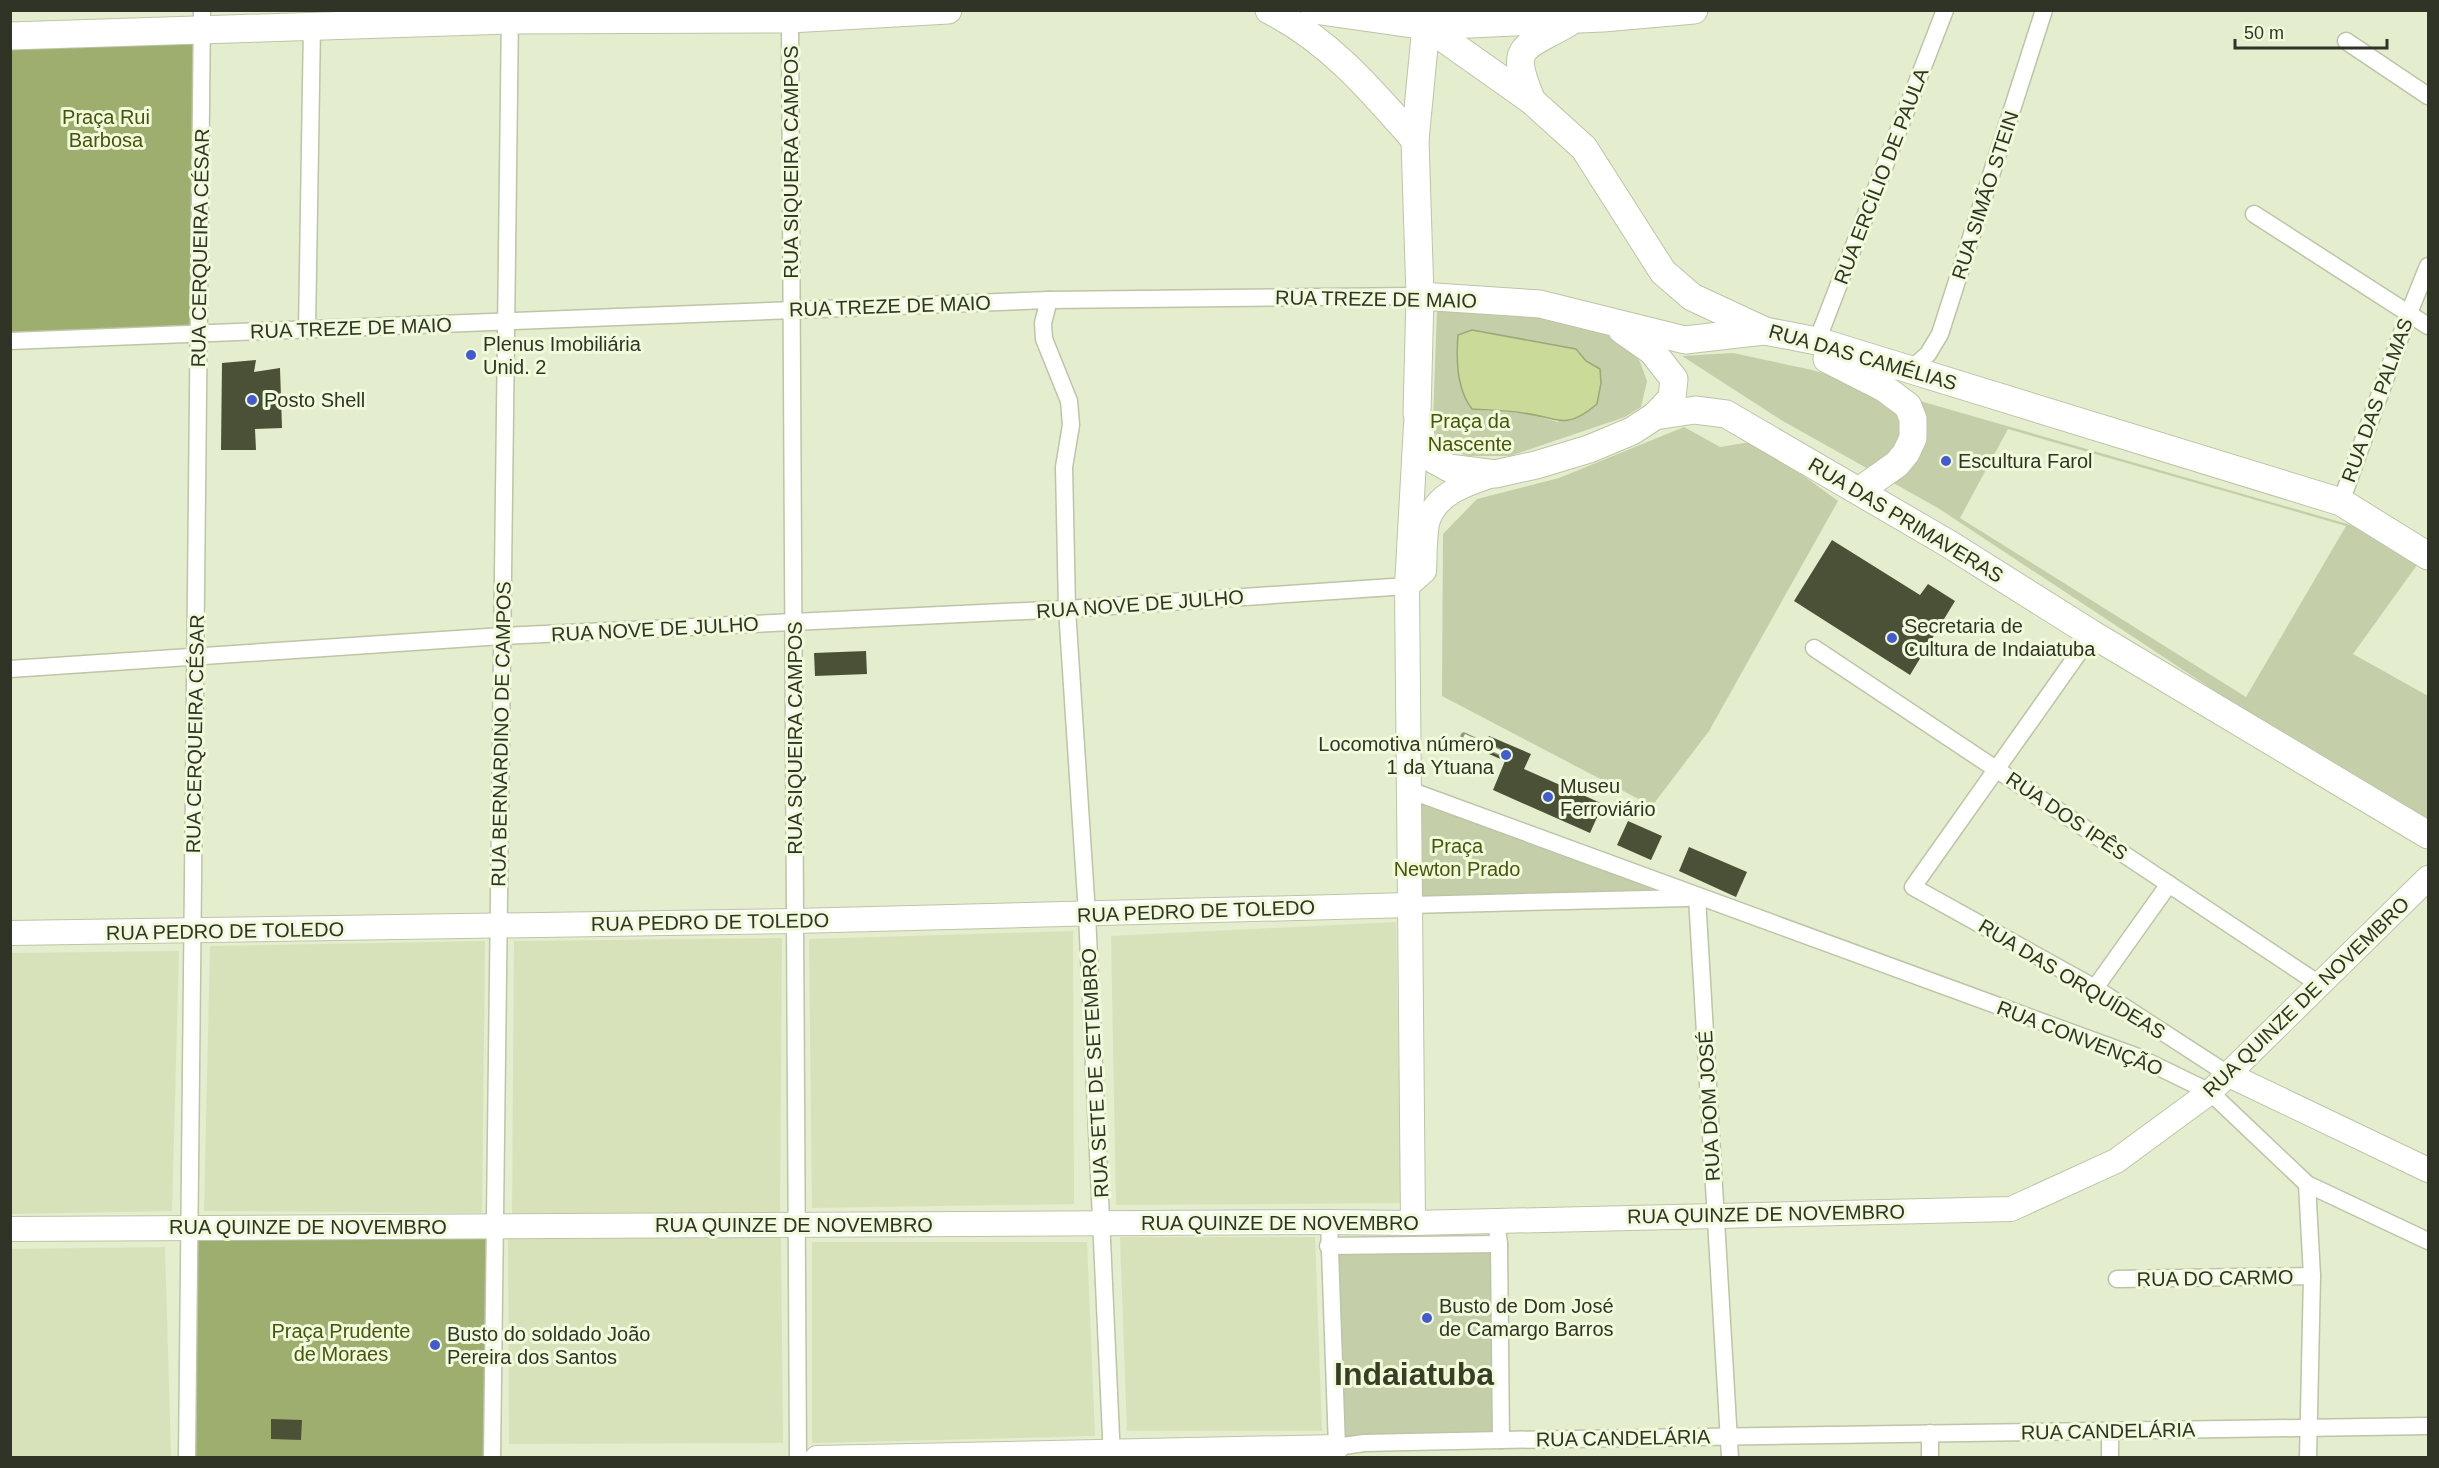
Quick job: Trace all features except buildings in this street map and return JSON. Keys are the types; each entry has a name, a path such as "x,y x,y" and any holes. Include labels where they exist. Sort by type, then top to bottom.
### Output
{"main road":[{"path":"10,36 202,19 312,25 510,15 790,19 948,10"},
{"path":"1269,10 1298,26 1334,53 1415,140"},
{"path":"1314,10 1423,18 1573,19 1694,10"},
{"name":"RUA DAS CAMÉLIAS","path":"1395,10 1423,18 1532,101 1584,148 1663,272 1692,297 1765,331 1817,341 2341,502 2428,556"},
{"path":"1423,18 1415,140 1420,296 1418,413 1422,442 1429,457 1449,468 1495,474"},
{"path":"1532,101 1521,75 1520,57 1529,43 1573,19"},
{"name":"RUA TREZE DE MAIO","path":"1420,296 1540,304 1685,340 1765,331"},
{"path":"1608,321 1652,351 1674,379 1672,398 1655,416"},
{"path":"1765,331 1858,373 1908,406 1913,419 1913,438 1906,453 1897,464 1859,491"},
{"name":"RUA DAS PRIMAVERAS","path":"1495,474 1536,465 1589,448 1632,431 1655,416 1695,410 1726,414 1949,544 2092,634 2428,835"}],"street":[{"name":"RUA ERCÍLIO DE PAULA","path":"1817,341 1945,10"},
{"name":"RUA SIMÃO STEIN","path":"1910,370 1928,354 1940,334 2044,10"},
{"name":"RUA BERNARDINO DE CAMPOS","path":"492,1458 510,15"},
{"name":"RUA CERQUEIRA CÉSAR","path":"187,1458 202,19"},
{"name":"RUA SIQUEIRA CAMPOS","path":"790,19 798,1458"},
{"path":"307,330 312,25"},
{"path":"2346,41 2428,96"},
{"path":"2254,214 2428,326"},
{"name":"RUA DAS PALMAS","path":"2341,502 2428,266"},
{"name":"RUA TREZE DE MAIO","path":"10,341 1049,300 1420,296"},
{"name":"RUA SETE DE SETEMBRO","path":"1049,300 1043,323 1044,339 1069,401 1071,425 1065,468 1067,609 1087,914 1112,1455"},
{"path":"1413,1223 1407,586 1418,413"},
{"name":"RUA DAS PRIMAVERAS","path":"1407,586 1424,571 1428,520 1439,503 1452,491 1495,474"},
{"name":"RUA NOVE DE JULHO","path":"10,669 502,636 1067,609 1407,586"},
{"path":"1996,769 2092,634"},
{"name":"RUA DOS IPÊS","path":"1814,648 2319,984"},
{"name":"RUA DAS ORQUÍDEAS","path":"1996,769 1913,887 2095,988 2229,1075"},
{"path":"1409,790 1697,897"},
{"name":"RUA QUINZE DE NOVEMBRO","path":"10,1228 1413,1223 2011,1209 2116,1161 2210,1092 2428,878"},
{"path":"2095,988 2169,884"},
{"path":"1410,905 1697,897"},
{"name":"RUA CONVENÇÃO","path":"1697,897 2138,1057 2210,1092 2307,1184 2428,1241"},
{"name":"RUA DOM JOSÉ","path":"1697,897 1730,1458"},
{"name":"RUA PEDRO DE TOLEDO","path":"10,933 795,921 1410,905"},
{"path":"2229,1075 2428,1170"},
{"path":"2307,1184 2312,1276 2308,1458"},
{"path":"1496,1220 1499,1244 1501,1440"},
{"path":"1329,1222 1337,1447"},
{"path":"1329,1246 1499,1244"},
{"name":"RUA DO CARMO","path":"2117,1279 2312,1276"},
{"name":"RUA CANDELÁRIA","path":"817,1458 1112,1455 1337,1447 1365,1450 1465,1449 1501,1440 2428,1426"},
{"path":"2110,1431 2110,1458"},
{"path":"1930,1434 1930,1458"}],"shaded area":[{"path":"1472,330 1576,349 1586,361 1600,369 1601,383 1597,404 1586,413 1568,420 1510,411 1472,409 1460,383 1457,354 1458,335"},
{"path":"1396,922 1401,1203 1116,1205 1111,936"},
{"path":"1073,931 1074,1204 812,1208 809,939"},
{"path":"782,938 780,1216 512,1216 514,941"},
{"path":"485,941 482,1213 204,1211 210,946"},
{"path":"179,951 172,1211 11,1214 11,953"},
{"path":"508,1237 781,1237 783,1443 509,1444"},
{"path":"1120,1237 1315,1237 1322,1431 1127,1431"},
{"path":"812,1242 1087,1242 1095,1436 812,1443"},
{"path":"165,1247 171,1457 11,1457 11,1249"}],"green space":[{"name":"Praça Rui Barbosa","path":"203,28 199,334 11,341 10,36"},
{"name":"Praça da Nascente","path":"1437,309 1608,321 1640,362 1647,381 1641,407 1625,417 1510,456 1467,456 1438,445 1433,421","holes":["1472,330 1576,349 1586,361 1558,422 1525,413 1472,409 1457,356 1458,335"]},
{"path":"1733,353 1812,370 2351,525 2417,565 2353,654 2428,696 2428,818 2409,811 2312,755 1938,508 1781,420 1682,356","holes":["2008,429 2346,526 2246,697 1960,518"]},
{"path":"1684,427 1720,447 1756,441 1838,501 1709,731 1652,806 1442,696 1443,534 1477,499 1559,478"},
{"name":"Praça Newton Prado","path":"1409,790 1697,897 1410,905"},
{"name":"Praça Prudente de Moraes","path":"494,1226 492,1457 187,1458 190,1227"},
{"path":"1499,1244 1501,1440 1337,1447 1328,1246"}],"railway":[{"path":"1464,736 1506,755"}],"place":[{"name":"Plenus Imobiliária Unid. 2","path":"471,355"},
{"name":"Posto Shell","path":"252,400"},
{"name":"Escultura Farol","path":"1946,461"},
{"name":"Secretaria de Cultura de Indaiatuba","path":"1892,638"},
{"name":"Locomotiva número 1 da Ytuana","path":"1506,755"},
{"name":"Museu Ferroviário","path":"1548,797"},
{"name":"Busto de Dom José de Camargo Barros","path":"1427,1318"},
{"name":"Busto do soldado João Pereira dos Santos","path":"435,1345"}],"district":[{"name":"Indaiatuba","path":"1414,1374"}]}
